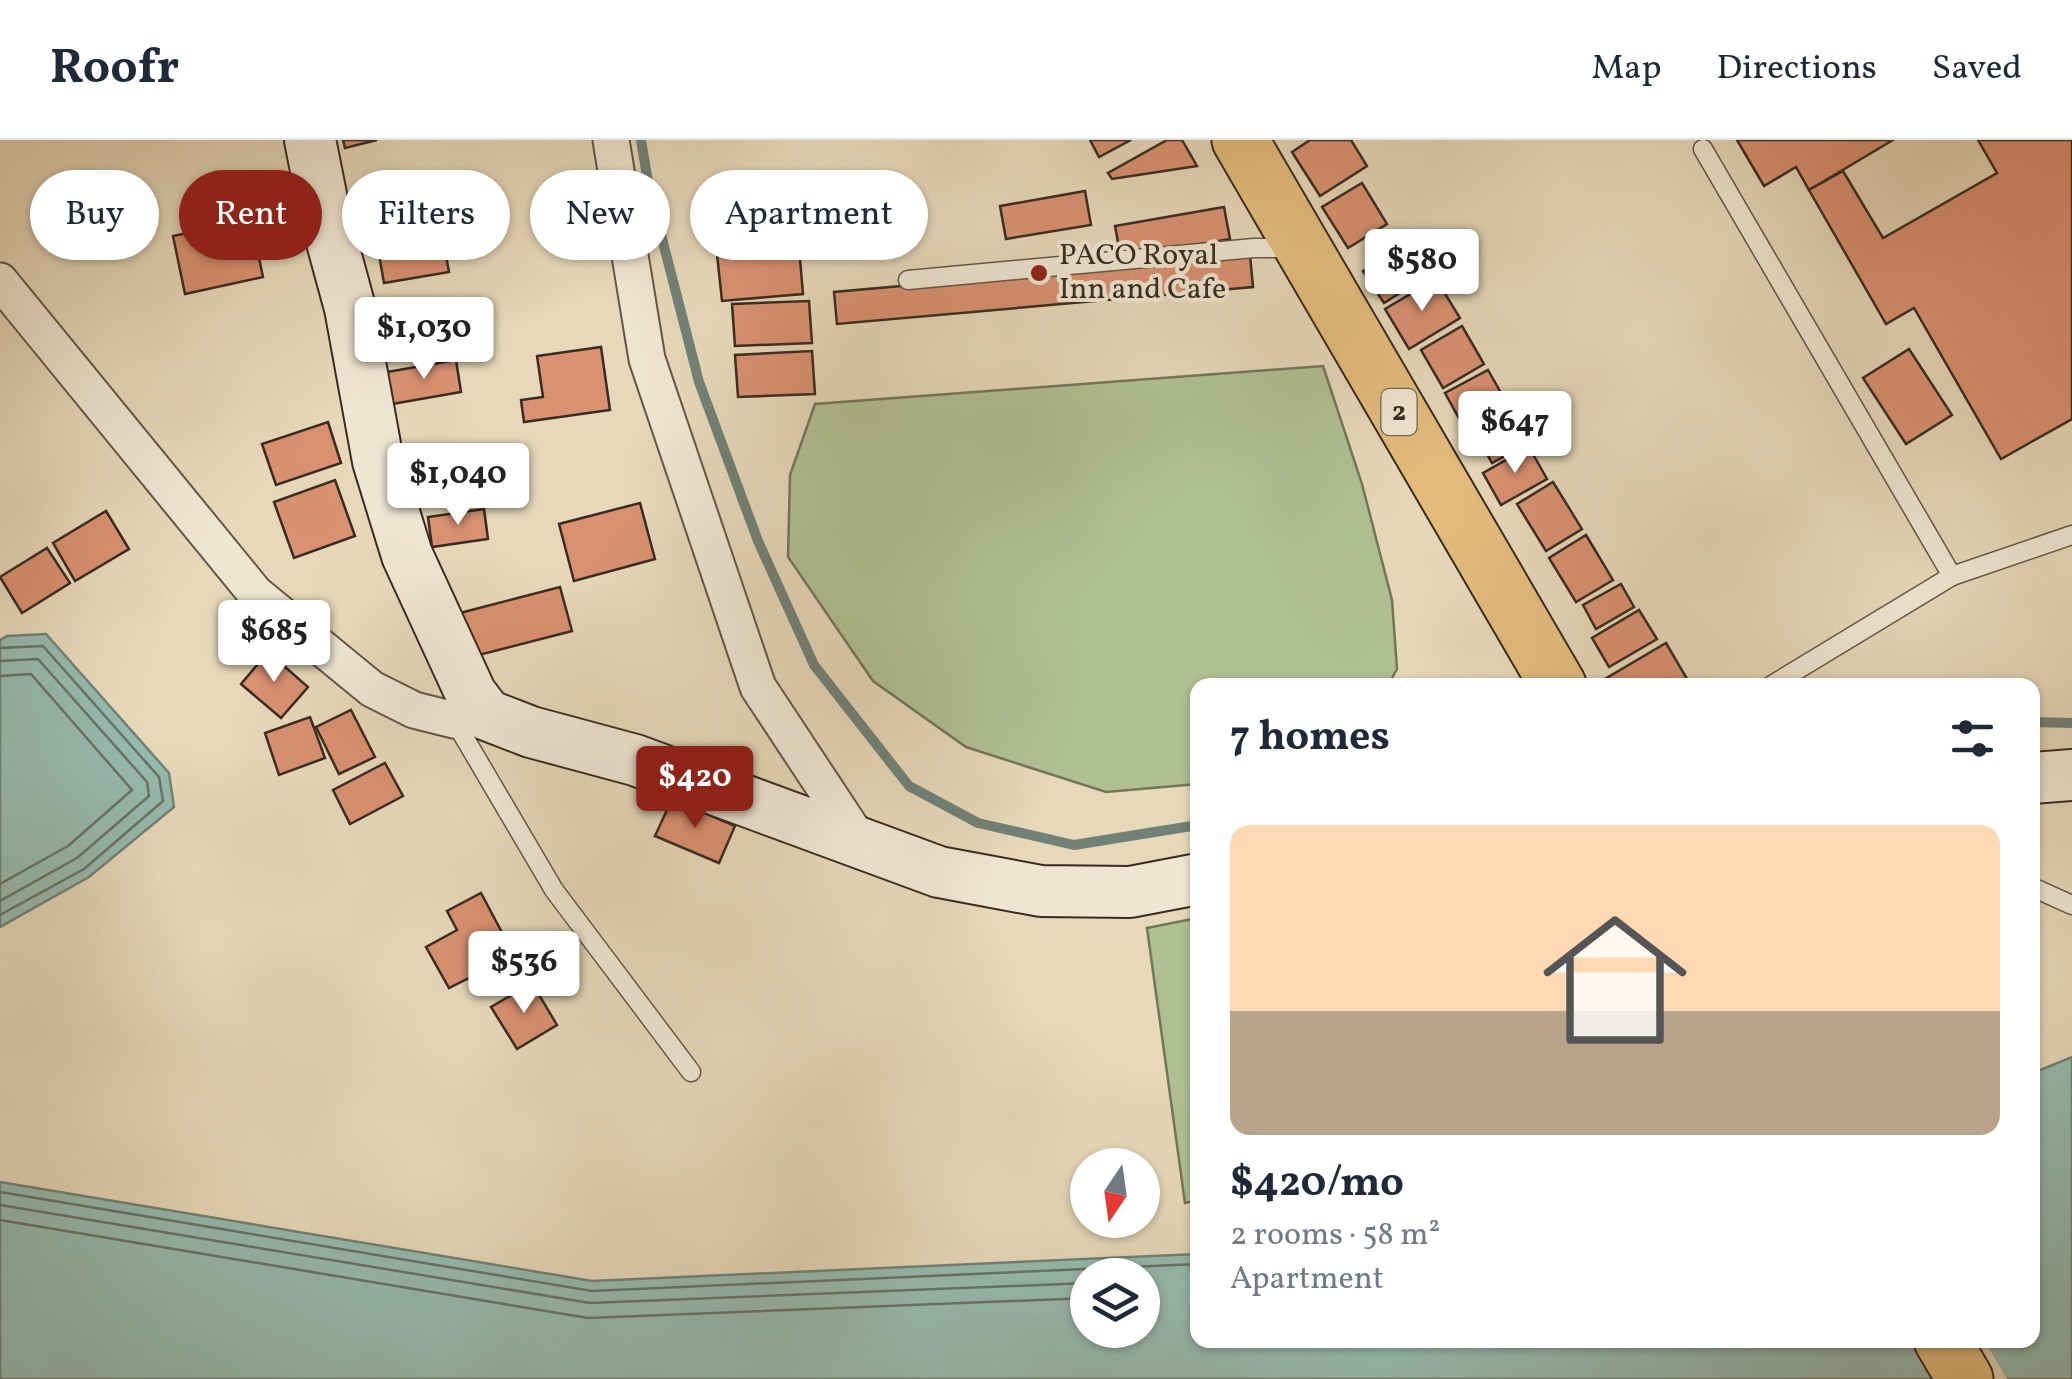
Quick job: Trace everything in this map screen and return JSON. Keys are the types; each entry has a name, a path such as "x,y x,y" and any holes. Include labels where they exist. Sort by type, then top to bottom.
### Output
{"highway":[{"name":"2","path":"1240,140 1554,678"},
{"path":"1947,1348 1964,1379"}],"street":[{"path":"310,140 350,308 384,480 407,555 470,694 470,718"},
{"path":"610,140 647,359 758,687 859,840"},
{"path":"0,281 255,593 372,688 414,710 470,718 635,760 939,872 1040,890 1130,892 1190,881"},
{"path":"2040,777 2072,775"}],"lane":[{"path":"1703,149 1952,576"},
{"path":"908,280 1254,248 1303,248"},
{"path":"1784,678 1952,576 2072,535"},
{"path":"470,718 554,890 690,1072"},
{"path":"2040,891 2072,905"}],"green space":[{"path":"1323,366 1362,484 1392,600 1397,669 1392,678 1190,678 1190,785 1106,792 966,747 873,681 788,557 790,475 815,404"},
{"path":"1190,919 1190,1202 1185,1203 1147,928"}],"water":[{"path":"46,634 169,773 174,807 89,877 0,927 0,640 7,636"},
{"path":"2072,1057 2072,1379 0,1379 0,1182 592,1281 1070,1260 1070,1348 1160,1348 1160,1258 1107,1258 1190,1254 1190,1348 2040,1348 2040,1070"}],"pier":[{"path":"1917,1348 1989,1348 2007,1379 1935,1379"}],"building":[{"path":"343,140 377,140 345,148"},
{"path":"1090,140 1131,140 1099,157"},
{"path":"1167,140 1182,140 1197,166 1112,179 1108,173"},
{"path":"1310,140 1351,140 1367,166 1320,196 1292,152"},
{"path":"1737,140 1893,140 1809,190 1796,167 1764,186"},
{"path":"1978,140 2072,140 2072,419 2001,459 1914,308 1886,324 1809,190 1843,171 1883,238 1997,173"},
{"path":"1362,183 1387,224 1348,248 1322,207"},
{"path":"1085,191 1091,225 1006,239 1000,206"},
{"path":"1224,207 1230,239 1121,258 1115,226"},
{"path":"179,235 179,260 259,260 263,277 185,294 173,236"},
{"path":"1402,246 1422,279 1384,303 1363,271"},
{"path":"1250,255 1253,287 837,324 834,292"},
{"path":"380,260 447,260 449,272 384,283"},
{"path":"718,260 800,260 803,294 722,301"},
{"path":"1436,279 1460,318 1409,349 1385,309"},
{"path":"809,301 812,343 735,346 732,304"},
{"path":"1462,326 1484,364 1443,388 1421,350"},
{"path":"601,347 610,410 524,422 521,400 543,397 537,356"},
{"path":"1909,349 1952,415 1906,444 1863,378"},
{"path":"812,351 815,394 738,397 735,355"},
{"path":"456,360 461,392 392,404 387,372"},
{"path":"1488,370 1509,407 1466,431 1445,393"},
{"path":"1512,412 1529,443 1492,463 1475,432"},
{"path":"328,422 341,463 276,485 262,444"},
{"path":"1529,447 1547,479 1501,505 1483,473"},
{"path":"335,480 355,536 294,558 274,502"},
{"path":"1553,482 1582,529 1546,551 1517,504"},
{"path":"640,503 655,559 574,581 559,524"},
{"path":"484,509 488,539 432,547 428,517"},
{"path":"106,511 129,549 75,581 53,543"},
{"path":"1586,535 1613,580 1576,602 1549,558"},
{"path":"47,548 70,583 22,613 0,577"},
{"path":"1621,584 1634,607 1596,629 1583,605"},
{"path":"560,587 572,631 471,657 460,613"},
{"path":"1639,610 1657,639 1609,667 1592,638"},
{"path":"1666,643 1686,678 1607,678"},
{"path":"268,652 308,687 281,718 241,684"},
{"path":"351,710 375,757 339,774 316,727"},
{"path":"310,717 325,758 279,775 265,733"},
{"path":"385,763 403,796 350,824 333,790"},
{"path":"672,799 735,826 719,863 655,836"},
{"path":"481,893 514,955 449,988 426,947 457,930 447,911"},
{"path":"532,983 557,1025 517,1049 491,1007"}],"waterway":[{"path":"641,140 649,188 699,382 758,541 814,665 909,786 978,823 1074,845 1190,826"},
{"path":"2040,722 2072,723"}],"place":[{"name":"PACO Royal Inn and Cafe","path":"1039,273"}]}
